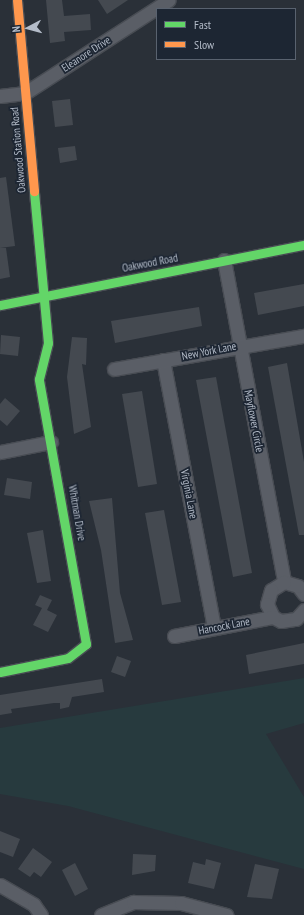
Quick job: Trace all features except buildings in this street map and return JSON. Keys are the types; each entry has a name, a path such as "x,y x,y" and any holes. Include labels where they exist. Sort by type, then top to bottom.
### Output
{"street":[{"name":"Oakwood Station Road","path":"17,0 44,297"},
{"name":"Eleanore Drive","path":"157,8 169,0"},
{"name":"Eleanore Drive","path":"0,96 25,93 156,8"},
{"name":"Oakwood Road","path":"0,305 304,244"},
{"name":"Mayflower Circle","path":"224,260 284,582"},
{"name":"Whitman Drive","path":"0,672 68,658 86,644 40,379 48,343 44,297"},
{"name":"New York Lane","path":"114,369 239,346 304,336"},
{"name":"Virginia Lane","path":"163,360 214,627"},
{"path":"0,452 51,442"},
{"path":"273,617 267,596 276,584 284,582 298,586 304,594"},
{"name":"Hancock Lane","path":"174,636 214,627 273,617 289,622 304,610"},
{"path":"0,884 34,905 41,915"},
{"path":"101,915 133,902 181,903 226,915"}],"green space":[{"path":"304,678 304,723 266,734 304,797 304,869 68,806 0,794 0,728"}],"traffic: fast":[{"path":"0,672 68,658 86,644 39,379 48,343 34,191"},
{"path":"0,305 304,245"}],"traffic: slow":[{"path":"17,0 34,191"}]}
